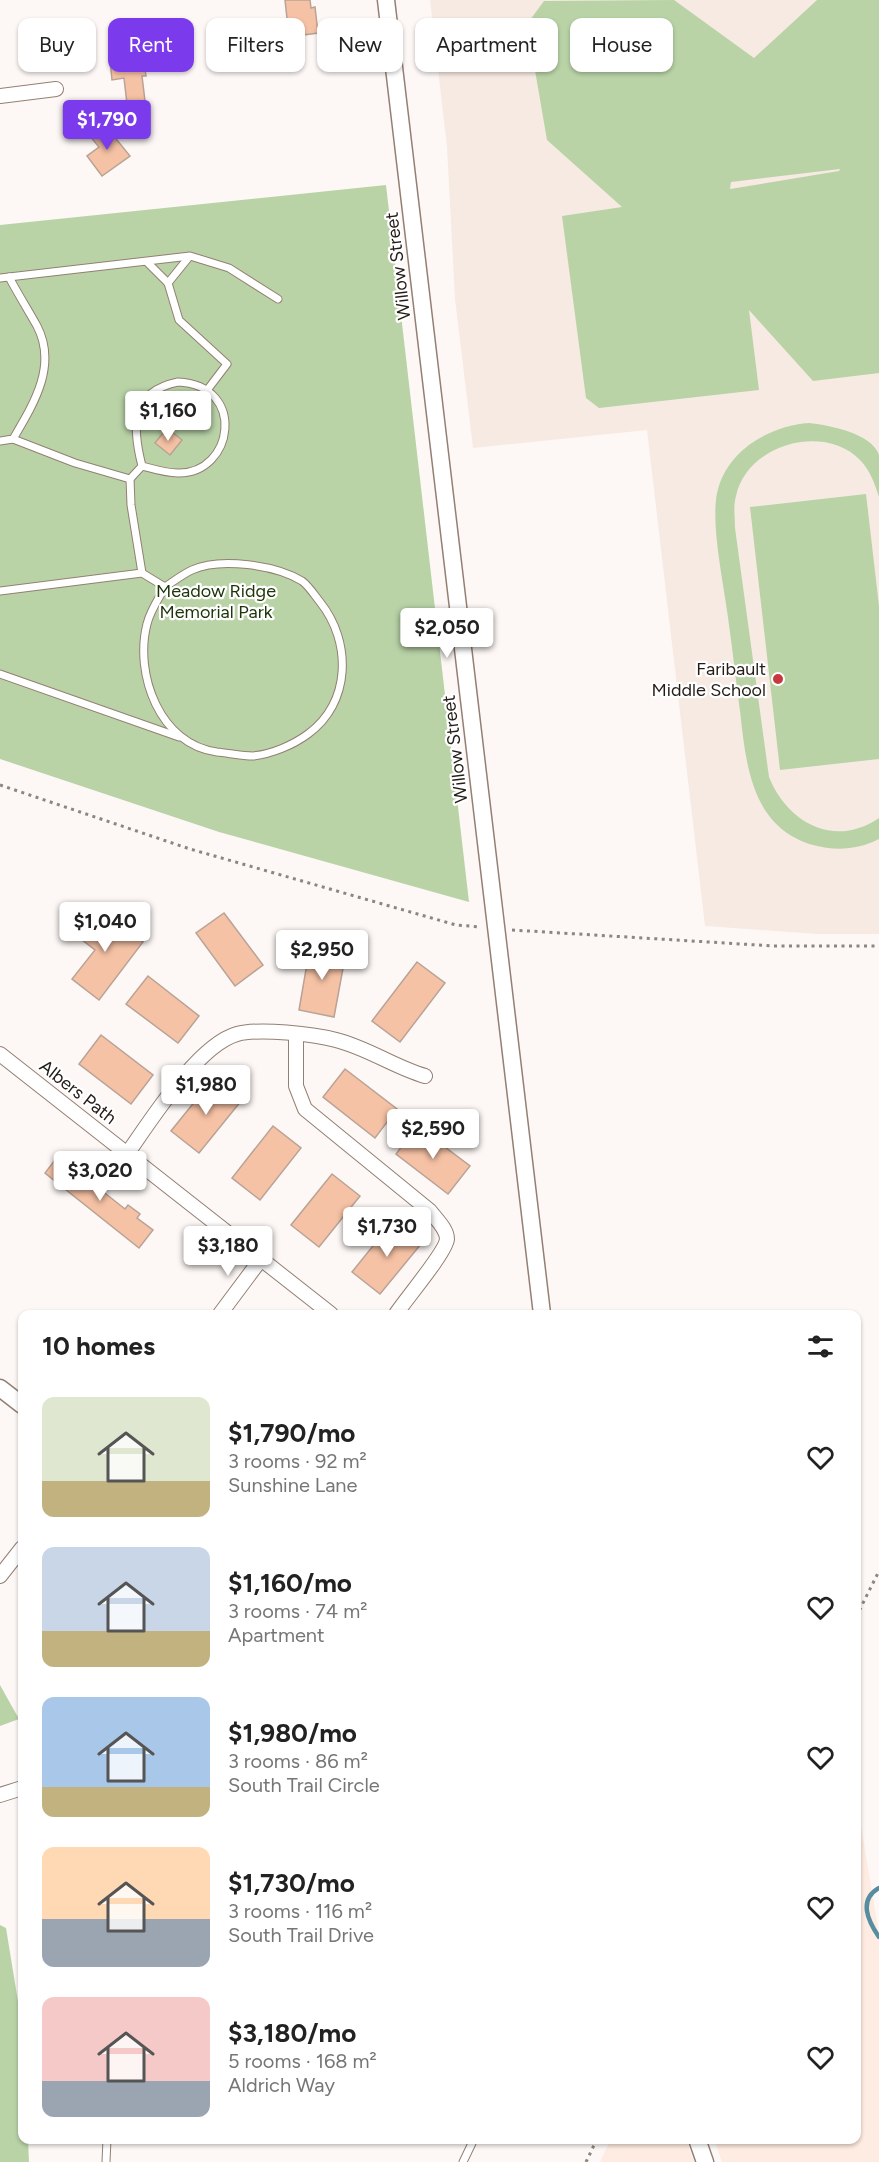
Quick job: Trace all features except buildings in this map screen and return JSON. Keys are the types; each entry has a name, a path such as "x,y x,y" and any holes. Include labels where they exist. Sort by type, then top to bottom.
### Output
{"street":[{"name":"Willow Street","path":"386,0 542,1310"},
{"path":"0,96 56,89"},
{"path":"127,1154 177,1086 213,1047 235,1034 250,1032 335,1040 364,1050 398,1068 425,1076"},
{"path":"296,1035 296,1086 305,1109 430,1211 446,1232 447,1242 437,1259 399,1310"},
{"name":"Albers Path","path":"0,1054 326,1310"},
{"path":"223,1310 261,1259"},
{"path":"0,1388 18,1402"},
{"path":"0,1576 18,1553"},
{"path":"0,1795 18,1789"},
{"path":"699,2144 705,2162"}],"lane":[{"path":"168,283 190,256"},
{"path":"0,278 190,256 229,268 278,299"},
{"path":"147,262 168,283 179,320 227,364 208,390"},
{"path":"9,277 38,328 45,358 43,382 13,439"},
{"path":"178,382 194,383 208,390 220,403 225,423 223,442 214,458 198,469 179,474 142,466 135,425 139,407 149,395 162,385 178,382"},
{"path":"0,441 13,439 75,463 130,479"},
{"path":"142,466 130,479 131,505 142,573"},
{"path":"0,674 179,737 210,751 254,756 293,744 324,723 341,689 343,651 330,615 304,582 270,568 233,564 194,569 165,587 147,624 144,666 154,704 179,737"},
{"path":"0,591 142,573 165,587"},
{"path":"105,2162 107,2144"},
{"path":"463,2162 472,2144"}],"path":[{"path":"0,786 242,865 456,925 774,946 879,946"},
{"path":"861,1607 879,1571"},
{"path":"586,2162 595,2144"}],"shaded area":[{"name":"Faribault Middle School","path":"430,0 879,0 879,934 817,934 705,926 647,430 473,448 455,299 447,147 438,72 558,72 558,18 432,18"},
{"path":"861,1826 879,1934 879,2162 722,2162 716,2144 861,2144"},
{"path":"609,2144 688,2144 694,2162 600,2162"}],"green space":[{"path":"674,0 754,58 817,0 879,0 879,373 813,381 749,310 759,390 599,408 586,398 562,216 622,207 547,140 535,72 558,72 558,18 531,18 544,1","holes":["840,169 839,171 730,189 731,182"]},
{"name":"Meadow Ridge Memorial Park","path":"386,185 469,902 219,832 0,759 0,225"},
{"path":"809,423 849,432 875,447 879,455 879,497 867,468 845,449 827,443 808,441 789,445 771,452 755,463 743,478 735,500 735,528 769,777 787,807 814,826 829,831 845,831 862,827 879,818 879,839 863,845 838,849 813,845 792,836 776,824 764,809 756,791 745,752 716,537 718,489 731,462 741,451 766,435 794,425"},
{"path":"866,494 879,606 879,759 780,770 750,507"},
{"path":"0,1685 18,1719 0,1726"},
{"path":"0,1925 6,1928 18,2002 18,2144 28,2144 29,2162 0,2162"}],"waterway":[{"path":"879,1888 869,1898 867,1905 871,1924 879,1937"}],"place":[{"name":"Faribault Middle School","path":"778,679"}]}
